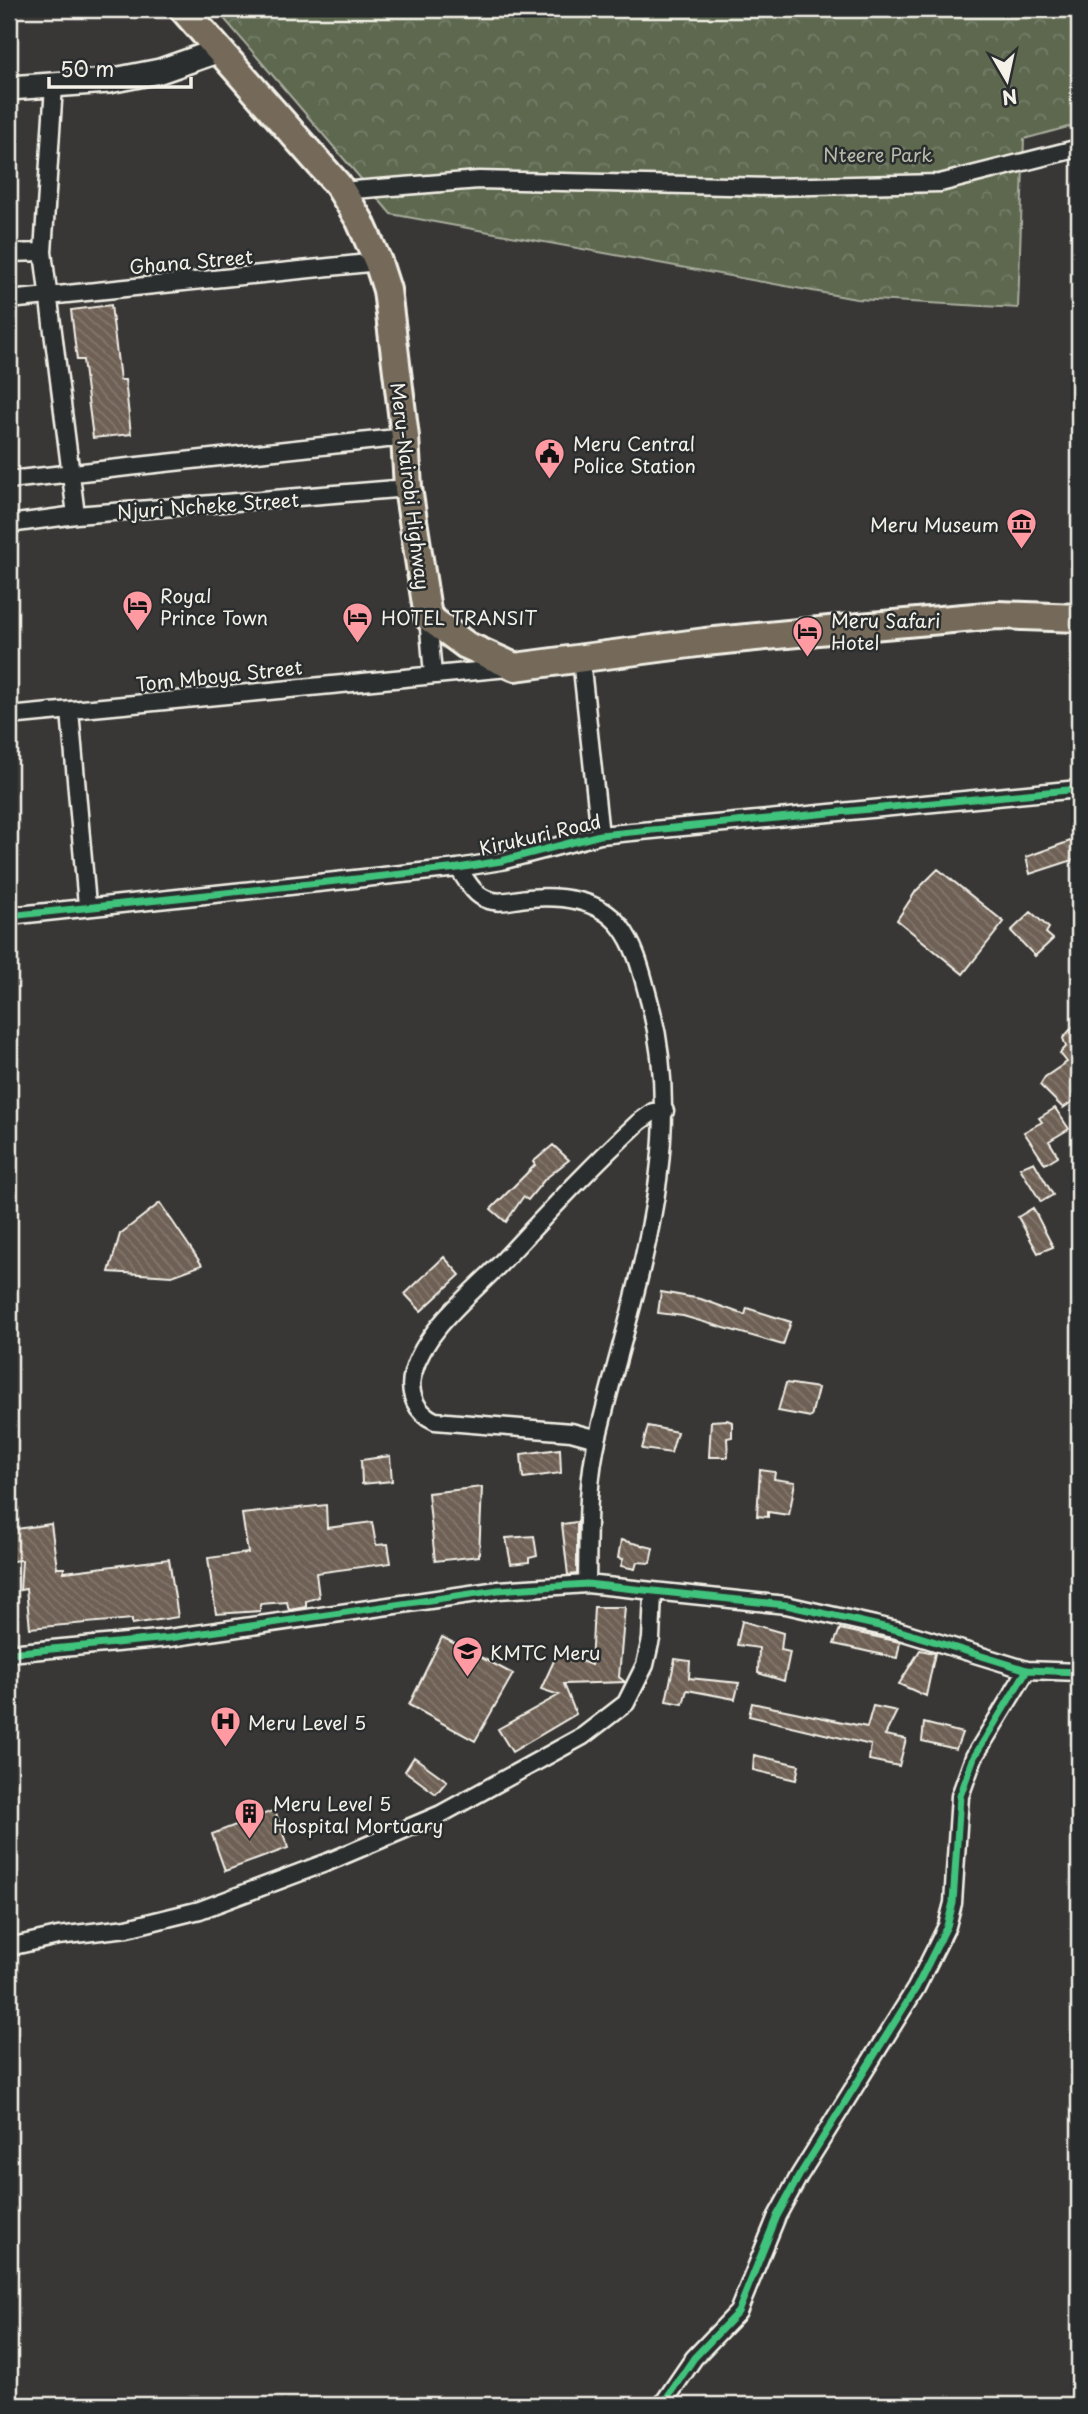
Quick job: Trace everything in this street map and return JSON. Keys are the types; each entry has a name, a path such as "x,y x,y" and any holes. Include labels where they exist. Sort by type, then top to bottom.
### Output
{"highway":[{"name":"Meru-Nairobi Highway","path":"183,9 341,191 360,221 387,290 405,437 408,488 428,617 466,645 514,667"},
{"path":"514,667 705,642 984,617 1079,618"}],"main road":[{"path":"9,88 54,86 160,71 220,50"}],"street":[{"path":"54,86 43,252 76,515"},
{"path":"341,191 480,180 770,187 940,183 1079,148"},
{"path":"9,253 43,252"},
{"name":"Ghana Street","path":"9,300 378,262"},
{"path":"9,480 405,437"},
{"name":"Njuri Ncheke Street","path":"9,524 76,515 408,488"},
{"path":"428,617 433,675"},
{"path":"581,659 600,835"},
{"name":"Tom Mboya Street","path":"9,716 514,667"},
{"path":"70,711 87,905"},
{"name":"Kirukuri Road","path":"9,916 87,905 458,868 501,861 600,835 1079,789"},
{"path":"458,868 473,890 486,900 582,901 607,912 621,928 637,956 660,1039 665,1111 663,1153 639,1277 597,1438 588,1507 587,1584"},
{"path":"597,1438 570,1432 435,1422 421,1415 414,1401 412,1373 450,1315 566,1193 639,1122 653,1112 665,1111"},
{"path":"9,1653 169,1639 498,1590 587,1584 786,1605 897,1630 1027,1670 1079,1672"},
{"path":"9,1947 58,1936 127,1928 200,1910 327,1862 453,1808 583,1736 626,1703 645,1665 651,1639 653,1593"},
{"path":"662,2405 694,2358 738,2312 777,2216 793,2186 847,2094 916,1988 947,1926 953,1903 960,1796 974,1757 1027,1670"}],"green space":[{"name":"Nteere Park","path":"216,9 1079,9 1079,124 1024,139 1018,308 856,299 391,214"}],"building":[{"path":"111,305 120,380 125,380 131,434 93,438 83,360 77,360 71,310"},
{"path":"1079,838 1079,858 1030,874 1026,857"},
{"path":"938,869 1004,922 963,974 897,920 916,891"},
{"path":"1031,912 1049,928 1046,933 1053,939 1035,956 1011,931"},
{"path":"1079,1020 1079,1097 1063,1108 1040,1085 1045,1077 1067,1062 1060,1053 1066,1047 1063,1038"},
{"path":"1055,1108 1069,1129 1049,1141 1058,1156 1045,1164 1024,1132 1042,1122 1039,1118"},
{"path":"553,1145 569,1160 545,1179 528,1200 523,1197 506,1222 491,1209 535,1165 533,1162"},
{"path":"1034,1162 1053,1195 1041,1202 1020,1168"},
{"path":"160,1203 202,1265 172,1276 109,1272 120,1234"},
{"path":"1033,1208 1053,1247 1038,1253 1018,1217"},
{"path":"444,1257 460,1275 421,1311 405,1294"},
{"path":"661,1292 701,1299 745,1315 747,1308 791,1322 783,1345 683,1316 658,1313"},
{"path":"786,1383 818,1388 811,1417 778,1411"},
{"path":"711,1421 732,1422 732,1437 727,1438 728,1457 709,1457"},
{"path":"648,1426 677,1432 671,1453 642,1449"},
{"path":"560,1449 561,1473 523,1478 521,1454"},
{"path":"390,1456 392,1481 362,1484 361,1460"},
{"path":"760,1470 775,1472 774,1479 795,1482 789,1515 768,1512 768,1517 757,1516"},
{"path":"482,1487 479,1556 435,1561 428,1493"},
{"path":"326,1505 327,1528 372,1522 376,1545 388,1544 391,1563 316,1573 319,1597 306,1601 306,1607 289,1610 287,1602 260,1604 260,1611 216,1614 208,1558 248,1553 242,1514"},
{"path":"577,1522 577,1574 568,1575 562,1524"},
{"path":"51,1524 57,1568 64,1568 64,1572 169,1559 178,1617 132,1624 132,1619 30,1628 26,1589 20,1590 22,1560 12,1561 9,1530"},
{"path":"534,1536 537,1556 529,1558 529,1562 511,1564 506,1538"},
{"path":"621,1540 653,1548 650,1563 637,1562 635,1569 621,1566 623,1559 618,1558"},
{"path":"594,1607 625,1607 619,1677 625,1682 564,1684 576,1714 512,1752 498,1729 559,1695 541,1689 558,1652 591,1665"},
{"path":"742,1621 783,1633 781,1650 790,1652 784,1681 758,1673 759,1648 737,1645"},
{"path":"840,1629 900,1642 897,1658 834,1644"},
{"path":"442,1637 513,1674 475,1741 409,1705"},
{"path":"920,1650 935,1653 926,1696 899,1684"},
{"path":"675,1659 690,1661 689,1678 739,1683 735,1699 687,1690 683,1704 666,1701"},
{"path":"752,1703 867,1727 873,1706 897,1711 885,1735 906,1739 899,1766 869,1760 871,1745 749,1716"},
{"path":"924,1723 962,1733 956,1749 922,1741"},
{"path":"754,1755 799,1765 796,1780 753,1770"},
{"path":"414,1757 447,1781 436,1794 405,1771"},
{"name":"Meru Level 5 Hospital Mortuary","path":"275,1810 288,1848 225,1871 212,1834"}],"cycle path":[{"path":"9,916 458,868 501,861 600,835 1079,789"},
{"path":"9,1653 169,1638 498,1590 587,1584 786,1605 897,1630 1027,1670 1079,1672"},
{"path":"662,2405 694,2358 738,2312 777,2216 916,1988 947,1926 953,1903 960,1796 974,1757 1027,1670"}],"place":[{"name":"Meru Central Police Station","path":"550,481"},
{"name":"Meru Museum","path":"1022,551"},
{"name":"Royal Prince Town","path":"137,633"},
{"name":"HOTEL TRANSIT","path":"358,644"},
{"name":"Meru Safari Hotel","path":"808,658"},
{"name":"KMTC Meru","path":"467,1679"},
{"name":"Meru Level 5","path":"225,1749"},
{"name":"Meru Level 5 Hospital Mortuary","path":"250,1841"}]}
